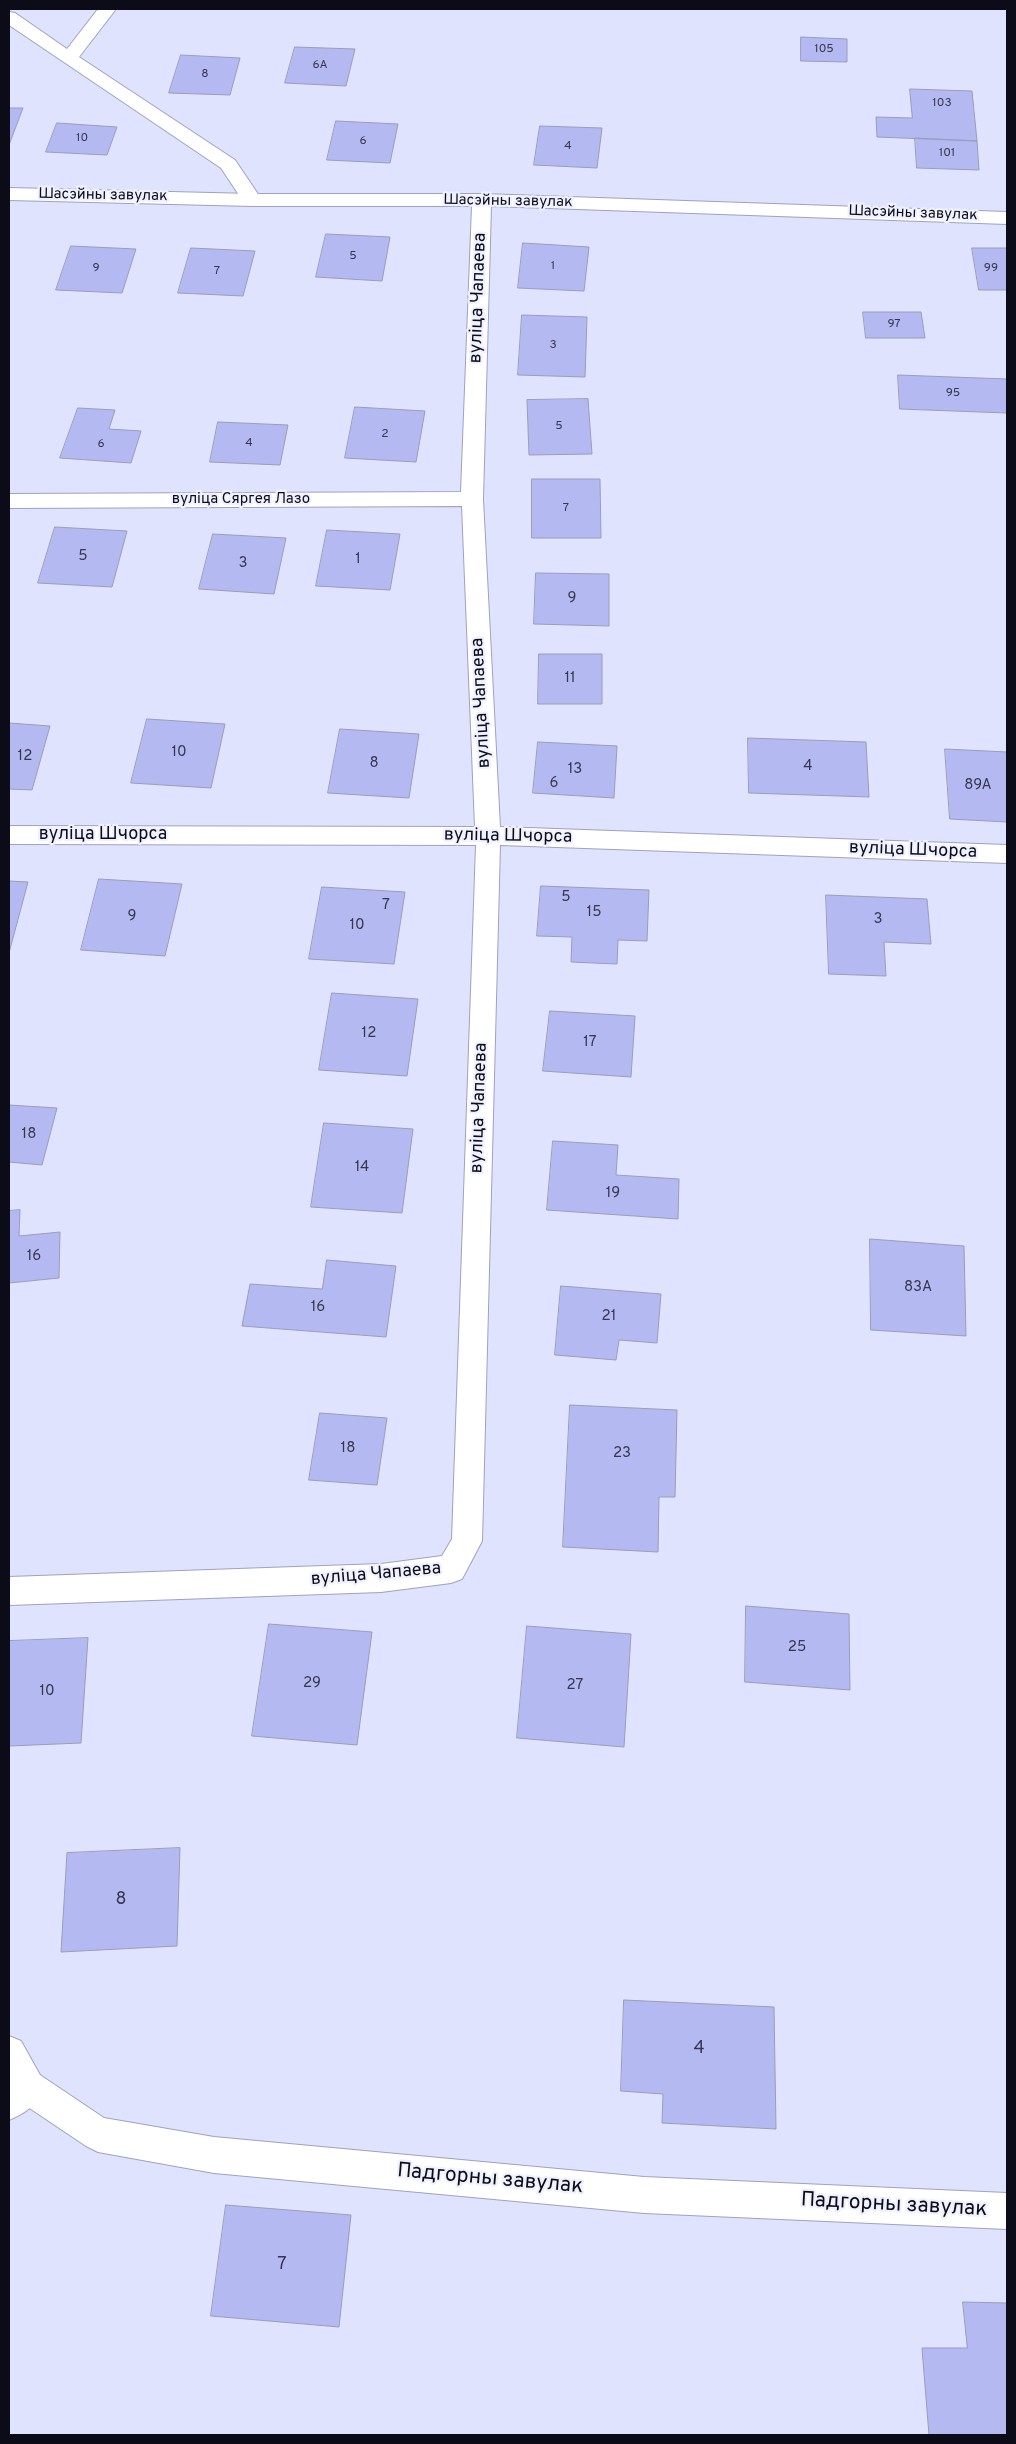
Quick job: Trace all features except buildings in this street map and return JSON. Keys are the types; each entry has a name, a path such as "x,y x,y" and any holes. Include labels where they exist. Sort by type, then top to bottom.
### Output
{"street":[{"path":"69,58 107,9"},
{"path":"9,17 228,164 252,200"},
{"name":"Шасэйны завулак","path":"9,194 252,200 482,200 1007,218"},
{"name":"вуліца Чапаева","path":"9,1591 381,1578 451,1569 467,1541 488,836 472,499 482,200"},
{"name":"вуліца Сяргея Лазо","path":"9,501 472,499"},
{"name":"вуліца Шчорса","path":"9,835 488,836 1007,854"},
{"name":"Падгорны завулак","path":"9,2052 19,2095 98,2134 214,2155 644,2195 1007,2211"}]}
